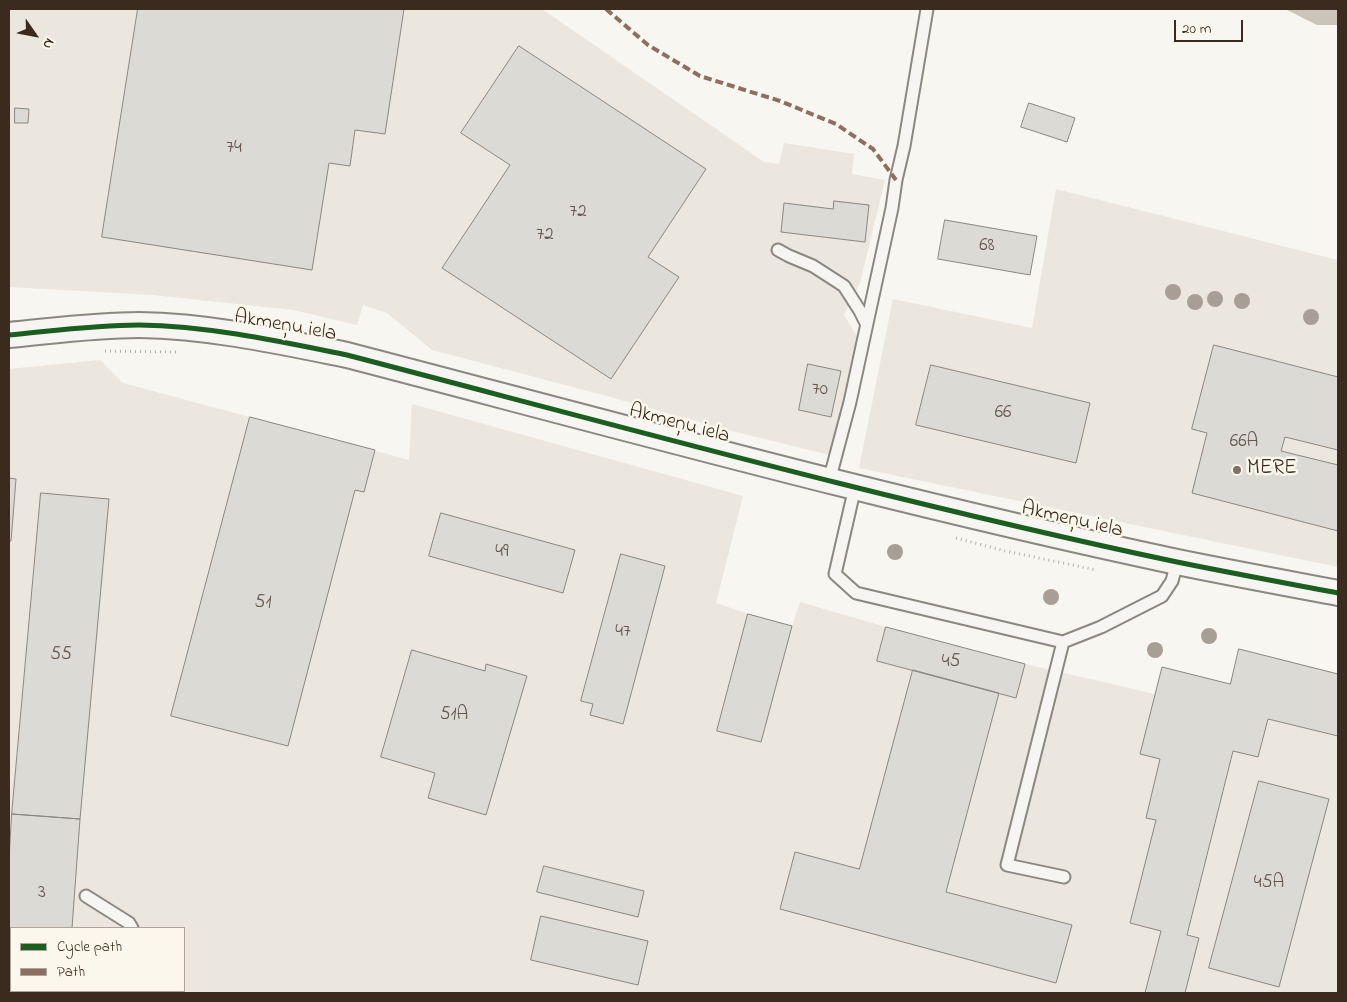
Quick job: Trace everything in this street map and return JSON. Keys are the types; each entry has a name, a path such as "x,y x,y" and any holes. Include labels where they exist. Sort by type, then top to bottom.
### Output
{"street":[{"name":"Akmeņu iela","path":"9,335 138,325 246,335 347,355 829,481 980,517 1177,562 1338,593"}],"lane":[{"path":"829,481 850,402 904,146 927,9"},
{"path":"778,250 813,266 844,286 866,323"},
{"path":"855,487 835,574 856,593 1063,642 1101,627 1162,596 1172,581 1177,562"},
{"path":"1063,642 1007,865 1064,877"},
{"path":"86,896 129,922 132,927"}],"shaded area":[{"path":"9,9 542,9 764,162 779,164 784,143 854,154 852,174 885,180 860,283 844,315 858,338 830,455 716,427 432,350 387,313 363,305 357,325 293,310 153,295 9,287"},
{"path":"1285,9 1338,9 1338,25 1317,25"},
{"path":"1056,189 1338,260 1338,567 859,468 893,299 1032,328"},
{"path":"100,360 123,383 409,460 412,404 743,496 716,603 792,626 800,602 1025,664 1155,694 1230,684 1239,649 1338,674 1338,993 9,993 9,369"}],"building":[{"path":"138,9 404,9 385,134 355,130 350,166 329,163 312,270 102,237"},
{"path":"519,46 706,169 648,257 679,277 611,379 442,268 510,165 461,133"},
{"path":"1029,103 1075,118 1067,142 1021,127"},
{"path":"15,108 29,109 28,123 15,123"},
{"path":"834,201 869,205 865,242 781,232 784,203 833,209"},
{"path":"945,220 1037,236 1030,275 938,259"},
{"path":"1214,345 1338,377 1338,450 1285,437 1281,451 1338,465 1338,531 1192,493 1207,433 1192,429"},
{"path":"808,364 841,371 831,417 799,410"},
{"path":"931,365 1090,403 1076,463 916,425"},
{"path":"250,417 375,450 364,492 355,490 288,746 171,716"},
{"path":"9,478 16,479 11,541 9,541"},
{"path":"41,493 109,499 80,819 12,814"},
{"path":"441,513 575,550 563,593 429,556"},
{"path":"621,554 665,566 623,724 590,715 593,704 581,701"},
{"path":"748,614 792,626 761,742 717,731"},
{"path":"886,627 1025,664 1016,698 877,661"},
{"path":"1239,649 1338,674 1338,736 1268,719 1258,757 1233,751 1187,935 1199,938 1185,993 1145,993 1161,931 1130,923 1156,820 1146,818 1160,759 1140,754 1162,667 1230,684"},
{"path":"412,650 485,671 486,664 527,676 486,815 428,798 435,773 381,757"},
{"path":"913,670 999,693 946,892 1072,925 1056,983 780,909 795,852 859,869"},
{"path":"1259,781 1329,799 1279,987 1209,968"},
{"path":"12,814 80,819 72,927 10,927 10,992 67,993 9,993 9,860"},
{"path":"544,866 644,891 638,917 537,892"},
{"path":"541,916 648,941 638,985 531,960"}],"marked path":[{"path":"606,9 648,45 700,76 780,101 836,124 873,149 896,180"}],"cycle path":[{"path":"9,335 123,325 165,326 243,335 347,355 968,515 1177,562 1338,593"}],"place":[{"name":"MERE","path":"1237,470"}]}
